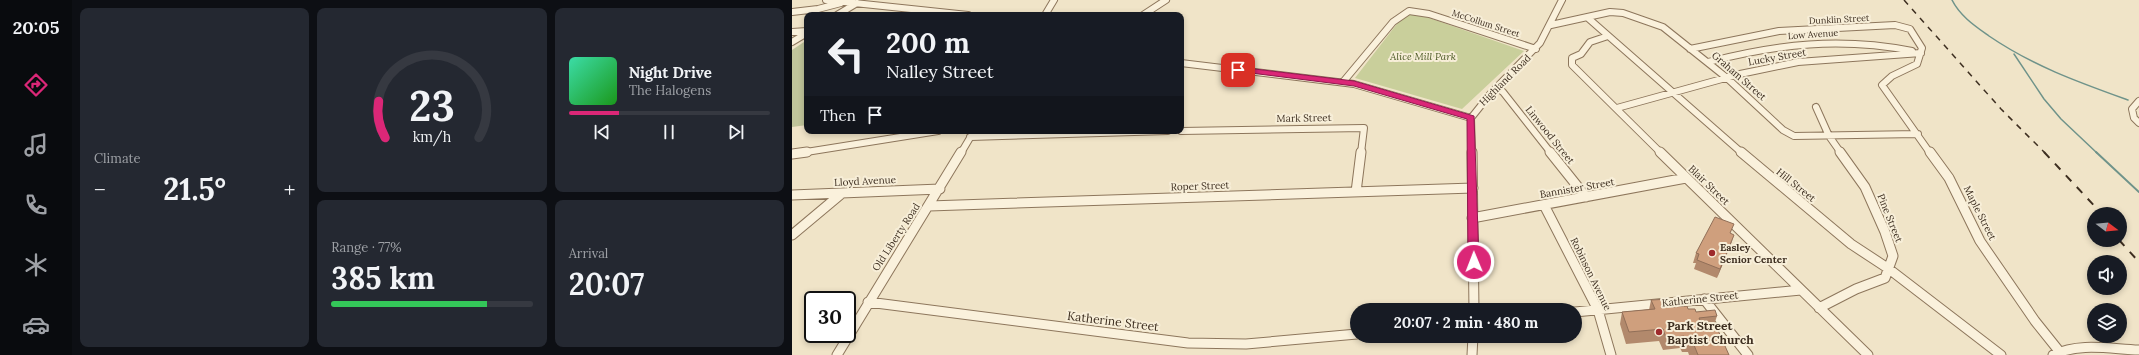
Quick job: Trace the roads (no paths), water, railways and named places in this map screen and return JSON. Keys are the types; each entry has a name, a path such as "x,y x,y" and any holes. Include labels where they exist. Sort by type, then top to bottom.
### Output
{"street":[{"path":"826,0 940,12"},
{"path":"1047,12 1054,0"},
{"path":"1148,12 1166,0"},
{"name":"Highland Road","path":"1471,118 1496,87 1536,49 1551,25 1562,0"},
{"path":"792,12 818,9 843,2"},
{"path":"842,12 857,3"},
{"name":"McCollum Street","path":"1343,82 1393,22 1409,11 1429,14 1536,49"},
{"name":"Graham Street","path":"1551,25 1610,12 1623,13 1663,27 1728,78 1789,134 1804,137 1918,134"},
{"name":"Hill Street","path":"1588,18 1782,188 1851,244 1889,270 2001,355"},
{"name":"Dunklin Street","path":"1690,49 1779,31 1895,25 1903,26 1913,32 1922,48 1921,54"},
{"path":"792,32 804,32"},
{"path":"792,42 804,34"},
{"name":"Blair Street","path":"1608,36 1590,42 1580,54 1570,60 1572,65 1868,355"},
{"name":"Low Avenue","path":"1708,62 1773,47 1834,41 1871,43 1921,54"},
{"name":"Lucky Street","path":"1617,108 1728,78 1798,62 1921,54"},
{"name":"Maple Street","path":"1921,54 1917,64 1892,76 1882,85 1884,90 1918,134 1957,191 1980,241 2056,353"},
{"path":"1184,63 1343,82 1471,118 1470,138 1473,188 1472,218 1474,303"},
{"name":"Linwood Street","path":"1496,87 1503,92 1586,197"},
{"path":"2139,101 2132,109 2134,118 2139,123"},
{"name":"Pine Street","path":"1816,107 1829,136 1865,187 1877,213 1893,256 1889,270"},
{"name":"Mark Street","path":"1184,131 1364,128 1356,192"},
{"path":"792,162 796,154 919,134"},
{"name":"Old Liberty Road","path":"837,355 868,302 940,189 972,134"},
{"name":"Bannister Street","path":"1472,218 1686,178"},
{"name":"Roper Street","path":"929,206 1473,188"},
{"name":"Lloyd Avenue","path":"792,195 940,189"},
{"path":"792,235 842,194"},
{"name":"Robinson Avenue","path":"1544,205 1598,310 1611,355"},
{"path":"1819,308 1856,289 1885,278 1889,270"},
{"name":"Katherine Street","path":"1582,311 1800,290"},
{"path":"1704,299 1748,355"},
{"name":"Katherine Street","path":"868,302 1188,343 1246,344 1350,335"},
{"path":"1472,355 1473,343"},
{"path":"2056,353 2079,347 2139,350"}],"waterway":[{"path":"1952,0 1959,11 1973,24 2006,47 2039,65 2128,100"},
{"path":"2014,54 2044,99 2061,119 2097,153"},
{"path":"2096,152 2139,192"}],"railway":[{"path":"1904,0 2001,109 2044,152"},
{"path":"2044,152 2095,207"},
{"path":"2125,247 2139,262"}],"place":[{"name":"Easley Senior Center","path":"1712,253"},
{"name":"Park Street Baptist Church","path":"1659,332"}],"park label":[{"name":"Alice Mill Park","path":"1423,56"}]}
